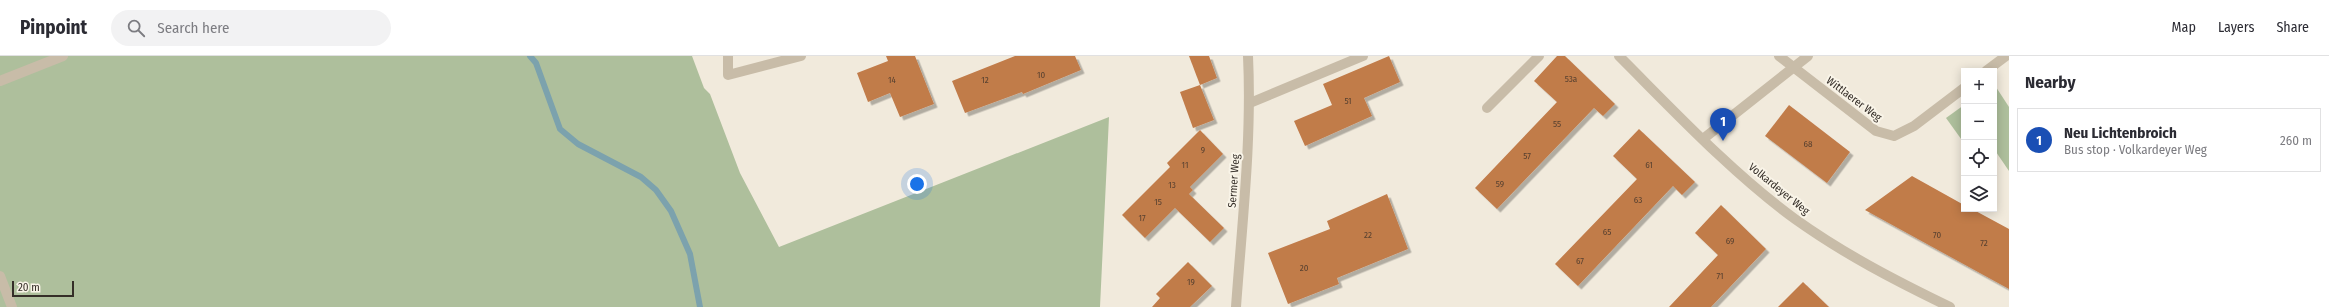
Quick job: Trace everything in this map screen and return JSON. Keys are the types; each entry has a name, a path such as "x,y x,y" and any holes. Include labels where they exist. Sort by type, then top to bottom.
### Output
{"street":[{"path":"0,81 44,59 63,56"},
{"path":"728,56 728,75 801,56"},
{"name":"Sermer Weg","path":"1236,307 1246,179 1250,103 1248,56"},
{"path":"1250,103 1363,56"},
{"path":"1487,108 1539,56"},
{"name":"Volkardeyer Weg","path":"1619,56 1725,160 1794,218 1872,269 1950,307"},
{"name":"Wittlaerer Weg","path":"1779,56 1876,131 1894,136 1914,126 1961,90"},
{"path":"1703,138 1808,56"},
{"path":"1990,68 2006,56"},
{"path":"0,276 12,307"}],"green space":[{"path":"0,56 692,56 704,88 710,94 740,173 779,247 1109,117 1100,307 0,307"},
{"path":"1997,89 2009,107 2009,171 1997,153"},
{"path":"1961,107 1961,139 1946,118"}],"building":[{"path":"886,56 915,56 934,104 900,117 890,93 868,102 857,73 888,61"},
{"path":"1015,56 1075,56 1081,70 1023,94 1022,92 965,113 952,81"},
{"path":"1189,56 1209,56 1217,78 1200,85"},
{"path":"1389,56 1400,82 1364,98 1372,116 1305,146 1294,121 1332,105 1323,84"},
{"path":"1557,56 1565,56 1615,104 1603,116 1594,108 1497,209 1475,188 1557,102 1534,81"},
{"path":"1200,85 1214,120 1193,128 1180,92"},
{"path":"1789,105 1850,152 1827,183 1765,136"},
{"path":"1639,129 1695,182 1682,195 1673,186 1578,286 1555,264 1637,179 1613,156"},
{"path":"1200,130 1223,154 1190,187 1193,190 1189,194 1224,228 1210,242 1175,208 1145,238 1122,215 1170,167 1167,163"},
{"path":"1912,176 1961,203 1961,212 1978,212 2009,229 2009,289 1865,210"},
{"path":"1387,194 1408,249 1337,278 1339,284 1288,304 1268,253 1330,229 1327,221"},
{"path":"1721,205 1766,249 1711,307 1669,307 1718,255 1695,233"},
{"path":"1188,262 1212,286 1190,307 1152,307 1160,298 1156,294"},
{"path":"1803,282 1829,307 1778,307"}],"waterway":[{"path":"530,56 536,63 560,129 578,144 641,177 656,190 671,211 690,254 700,307"}],"place":[{"name":"Neu Lichtenbroich","path":"1723,141"}]}
